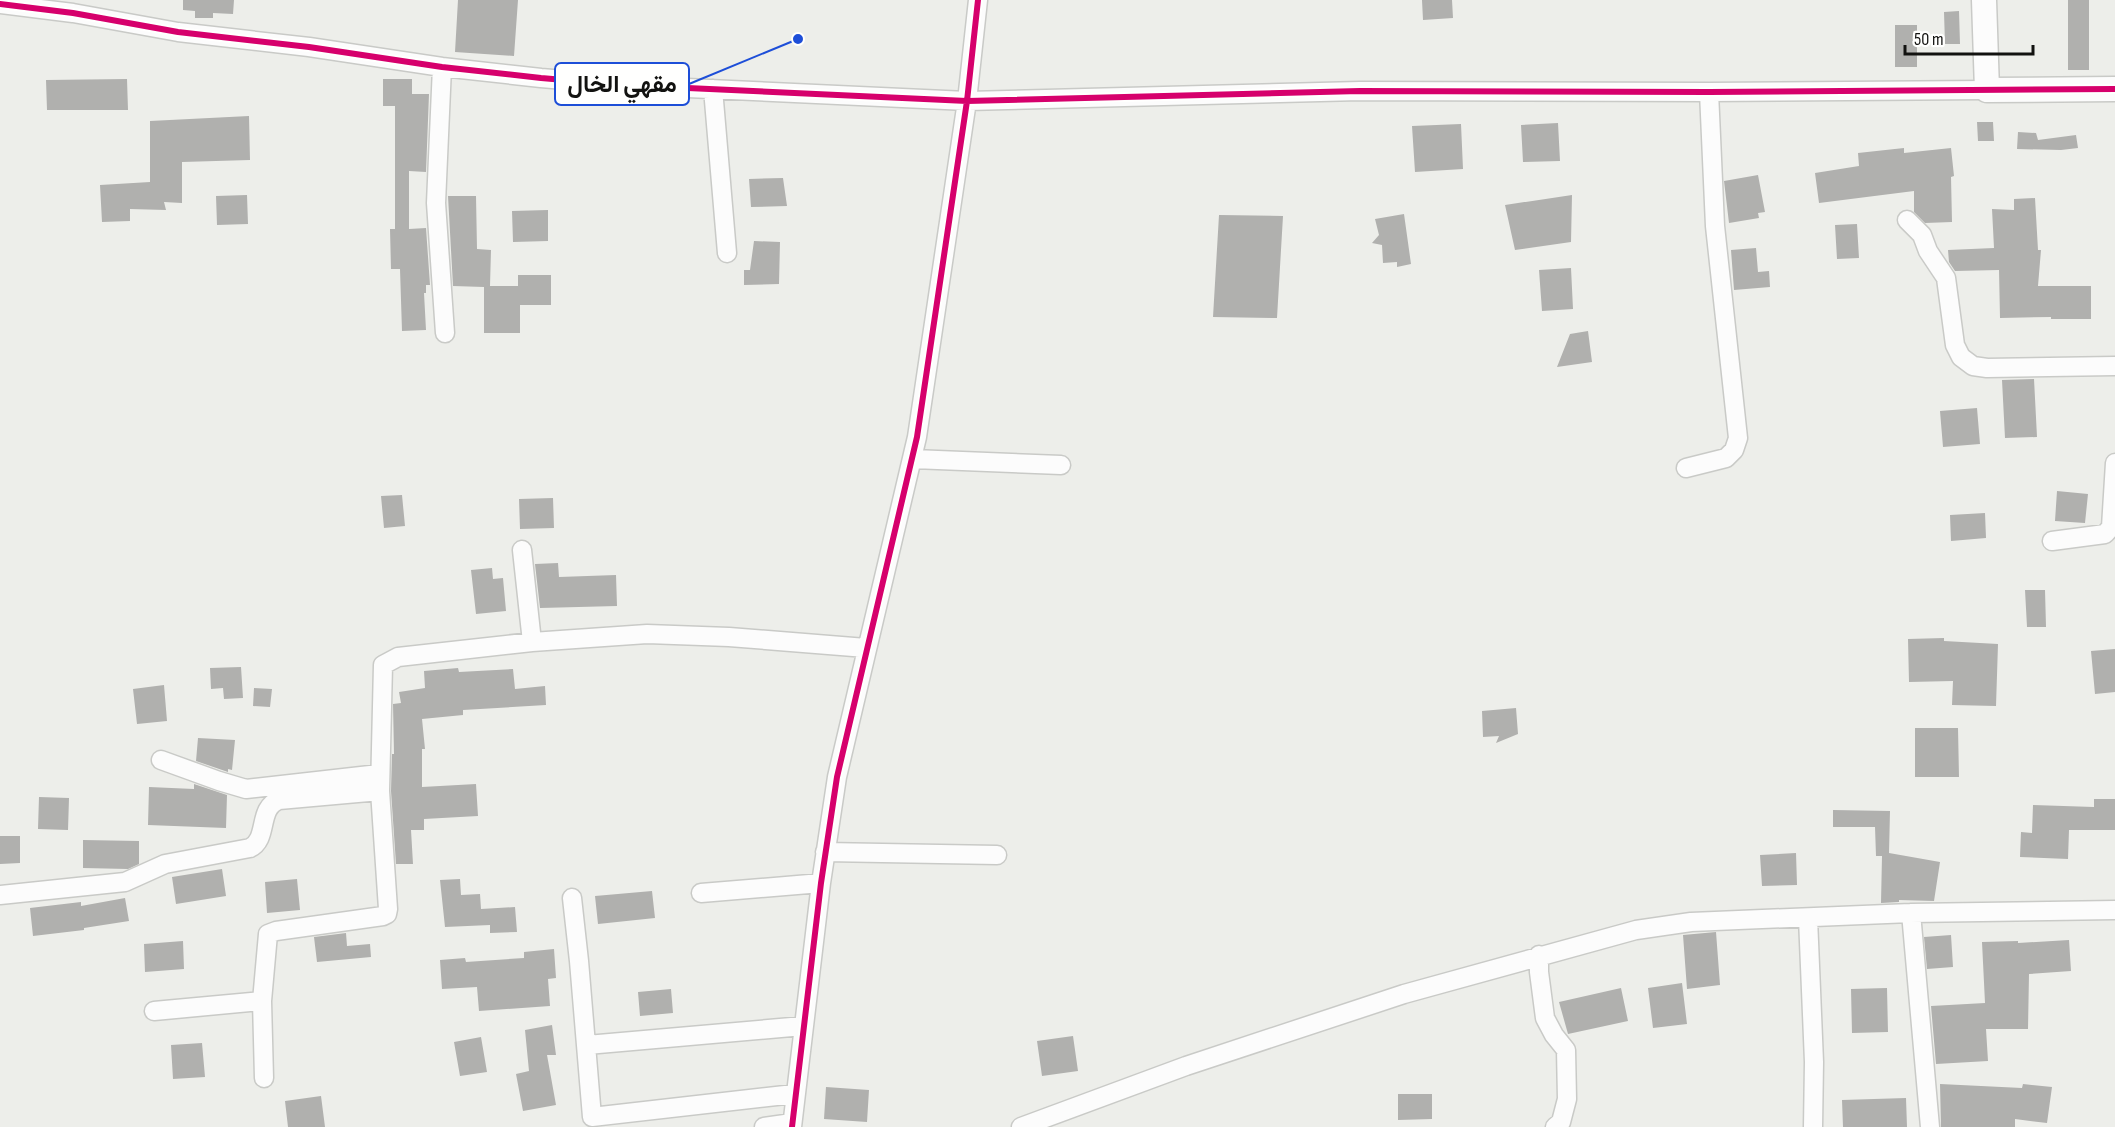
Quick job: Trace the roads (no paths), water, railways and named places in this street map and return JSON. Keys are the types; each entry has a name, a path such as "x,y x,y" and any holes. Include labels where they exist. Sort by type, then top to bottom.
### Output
{"street":[{"path":"764,1127 792,1125 825,852 837,777 913,459 967,101 978,0"},
{"path":"1984,0 1987,90"},
{"path":"0,3 73,13 178,32 309,47 442,68 622,85 967,101 1360,91 1709,92 2115,88"},
{"path":"442,68 436,203 446,333"},
{"path":"713,89 727,254"},
{"path":"1686,468 1726,458 1734,450 1738,438 1715,226 1709,92"},
{"path":"1907,220 1922,235 1925,247 1946,278 1955,345 1961,357 1973,366 1987,368 2115,366"},
{"path":"913,459 1061,465"},
{"path":"2052,541 2105,534 2109,531 2115,463"},
{"path":"522,550 532,642"},
{"path":"264,1078 262,1001 268,934 387,914 380,782 383,665 398,657 532,642 647,634 729,637 866,648"},
{"path":"161,760 246,789 380,782"},
{"path":"0,895 125,882 165,864 255,846 269,805 279,800 380,782"},
{"path":"825,852 997,855"},
{"path":"701,893 821,883"},
{"path":"572,898 587,1045 591,1115 595,1118 794,1094"},
{"path":"1021,1127 1043,1123 1186,1066 1394,997 1636,930 1691,922 2115,910"},
{"path":"1911,914 1930,1127"},
{"path":"1808,918 1815,1062 1813,1127"},
{"path":"1539,955 1545,1018 1554,1035 1566,1050 1567,1099 1561,1122 1555,1127"},
{"path":"154,1011 262,1001"},
{"path":"587,1045 803,1026"}],"place":[{"name":"مقهي الخال","path":"798,39"}]}
